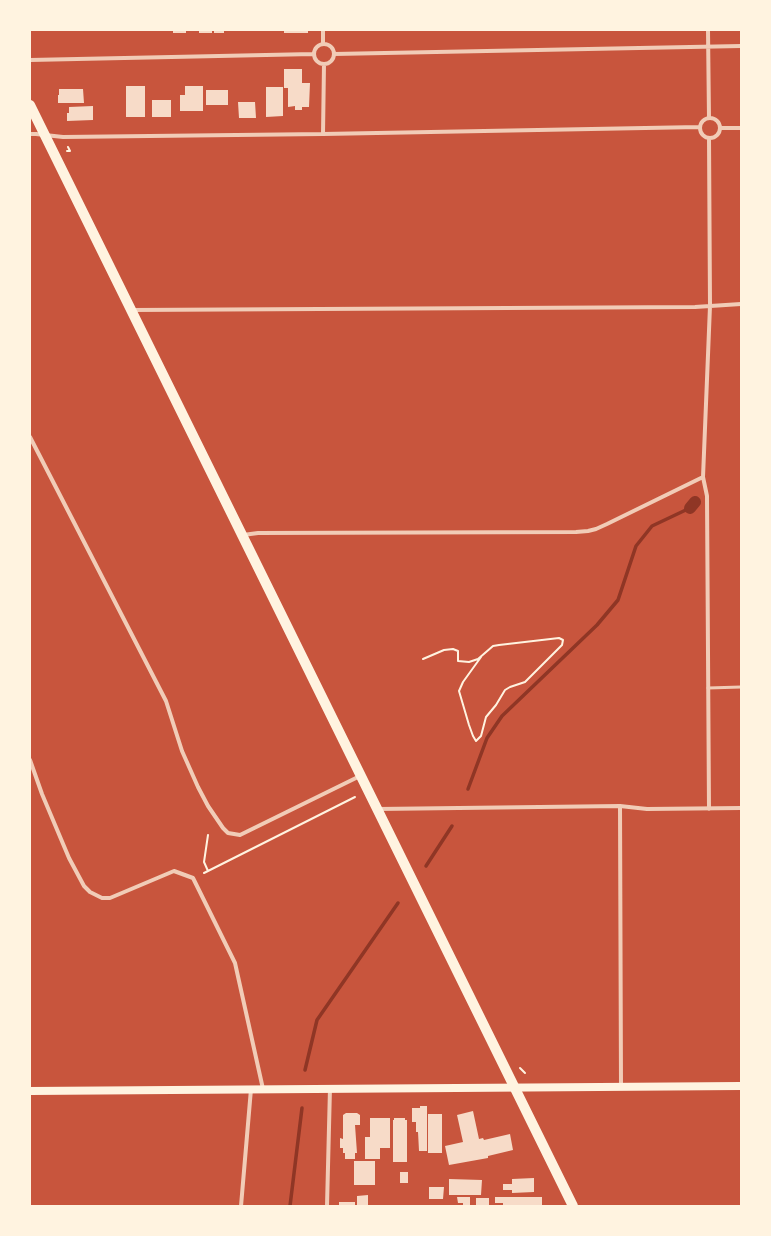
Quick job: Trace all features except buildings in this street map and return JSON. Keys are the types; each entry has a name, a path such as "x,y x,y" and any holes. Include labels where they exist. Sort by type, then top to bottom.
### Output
{"main road":[{"path":"30,105 574,1206"},
{"path":"30,1091 741,1086"}],"street":[{"path":"323,30 323,44"},
{"path":"708,30 709,118"},
{"path":"323,44 326,44 332,48 334,54 334,57 330,62 324,64 318,62 314,57 318,46 323,44"},
{"path":"334,54 741,46"},
{"path":"30,60 314,54"},
{"path":"323,134 324,64"},
{"path":"709,118 717,121 720,128 715,137 709,138 702,135 700,127 703,120 709,118"},
{"path":"30,134 63,137 700,127"},
{"path":"720,128 741,128"},
{"path":"709,138 710,306 703,477 708,496 709,808"},
{"path":"131,310 695,307 741,304"},
{"path":"30,437 166,701 182,751 208,806 223,828 228,833 240,835 361,775"},
{"path":"242,535 258,533 588,531 607,524 703,477"},
{"path":"30,760 42,794 69,858 84,886 96,896 110,898 174,871 193,878 235,964 263,1089"},
{"path":"620,806 621,1087"},
{"path":"378,809 620,806 647,809 741,808"},
{"path":"327,1206 330,1088"},
{"path":"241,1206 251,1089"}],"lane":[{"path":"708,688 741,687"}],"path":[{"path":"67,151 70,151 68,147"},
{"path":"424,659 449,649 458,651 458,661 469,662 481,657 493,646 560,638 563,640 562,645 529,678 522,683 505,690 486,718 481,736 476,741 471,731 459,691 463,682 481,657"},
{"path":"204,873 354,797"},
{"path":"208,835 207,851 205,853 204,862 208,871"},
{"path":"520,1068 525,1073"}],"waterway":[{"path":"690,508 695,502"},
{"path":"468,789 487,738 502,716 597,625 618,600 636,546 652,526 690,508"},
{"path":"426,866 452,826"},
{"path":"305,1070 317,1020 398,903"},
{"path":"290,1206 302,1108"}]}
